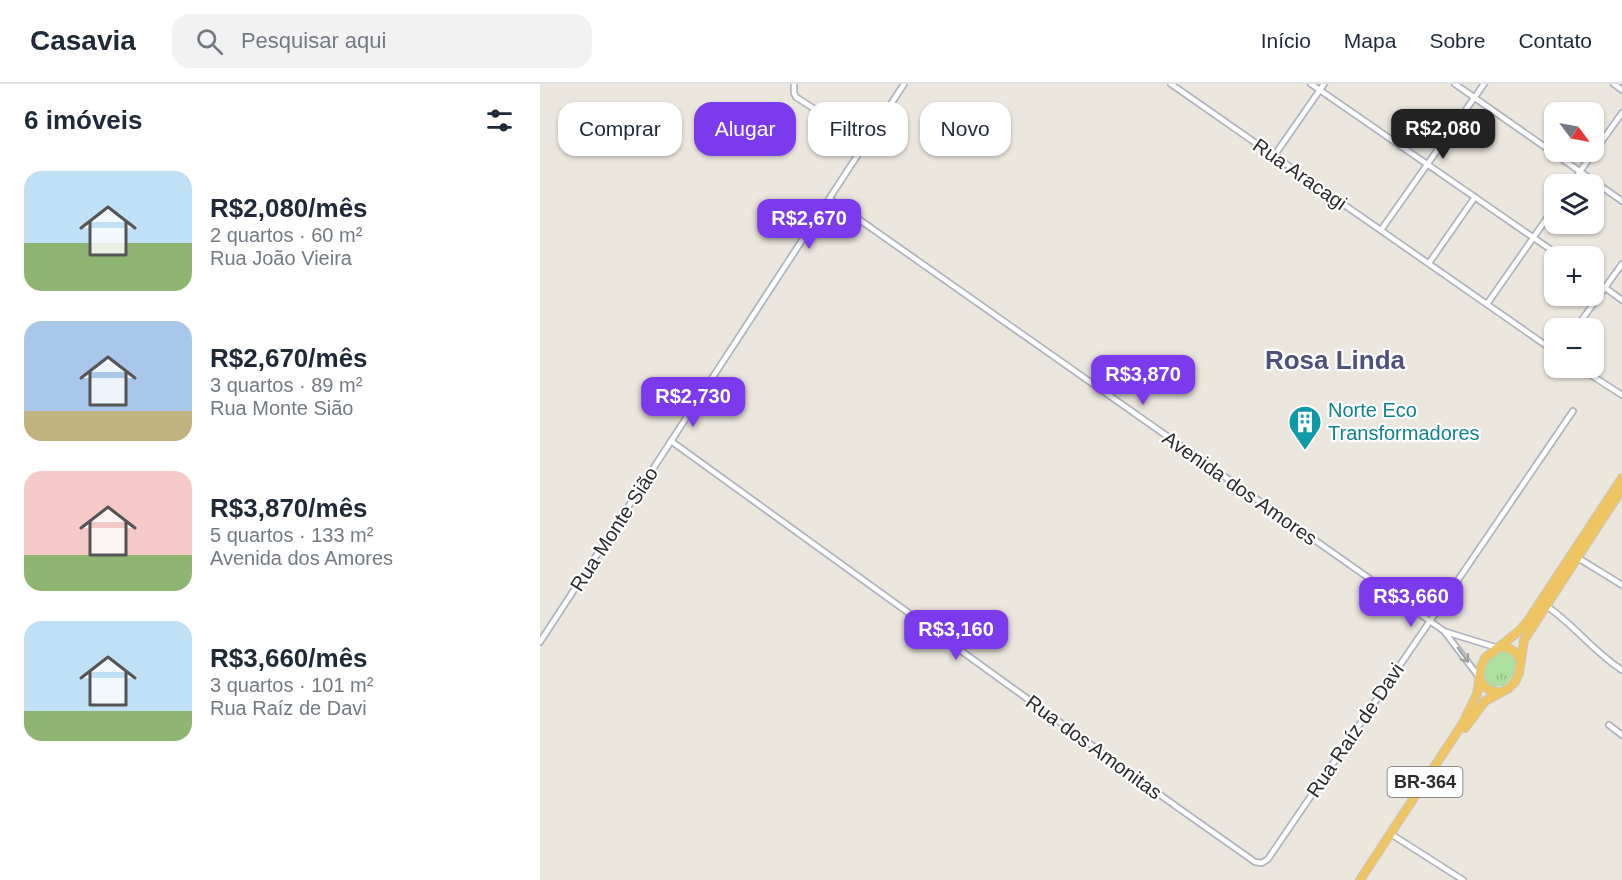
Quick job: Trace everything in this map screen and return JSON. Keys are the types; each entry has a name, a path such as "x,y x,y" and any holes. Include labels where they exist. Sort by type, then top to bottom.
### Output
{"highway":[{"name":"BR-364","path":"1360,880 1463,723 1475,700 1481,667 1485,658 1527,622 1622,478"},
{"name":"BR-364","path":"1366,880 1485,701 1515,682 1519,673 1524,640 1622,489"},
{"path":"1498,648 1506,647 1513,650 1520,660"},
{"path":"1480,679 1489,690 1500,692"}],"street":[{"path":"794,84 796,97 808,105"},
{"name":"Rua Monte Sião","path":"892,102 904,84"},
{"name":"Rua Aracagi","path":"1171,84 1544,344"},
{"path":"1311,84 1546,246"},
{"path":"1274,156 1324,84"},
{"path":"1455,84 1622,201"},
{"path":"1381,230 1484,84"},
{"path":"1614,84 1622,90"},
{"path":"1578,174 1622,112"},
{"name":"Rua Monte Sião","path":"540,642 856,156"},
{"path":"1429,263 1475,197"},
{"name":"Avenida dos Amores","path":"830,199 1429,621 1444,631 1498,648"},
{"path":"1486,304 1544,222"},
{"path":"1584,318 1622,264"},
{"path":"1606,288 1622,300"},
{"path":"1596,378 1622,395"},
{"name":"Rua Raíz de Davi","path":"1255,862 1262,863 1268,859 1573,411"},
{"name":"Rua dos Amonitas","path":"671,441 1255,862"},
{"path":"1578,558 1622,585"},
{"path":"1545,605 1563,617 1595,650 1622,670"},
{"name":"Avenida dos Amores","path":"1444,631 1480,679"},
{"path":"1609,725 1622,735"},
{"path":"1394,836 1462,880"}],"green space":[{"path":"1506,650 1516,657 1517,671 1504,686 1491,687 1484,681 1484,667 1493,653"}],"place":[{"name":"Norte Eco Transformadores","path":"1305,451"}],"district":[{"name":"Rosa Linda","path":"1335,360"}]}
